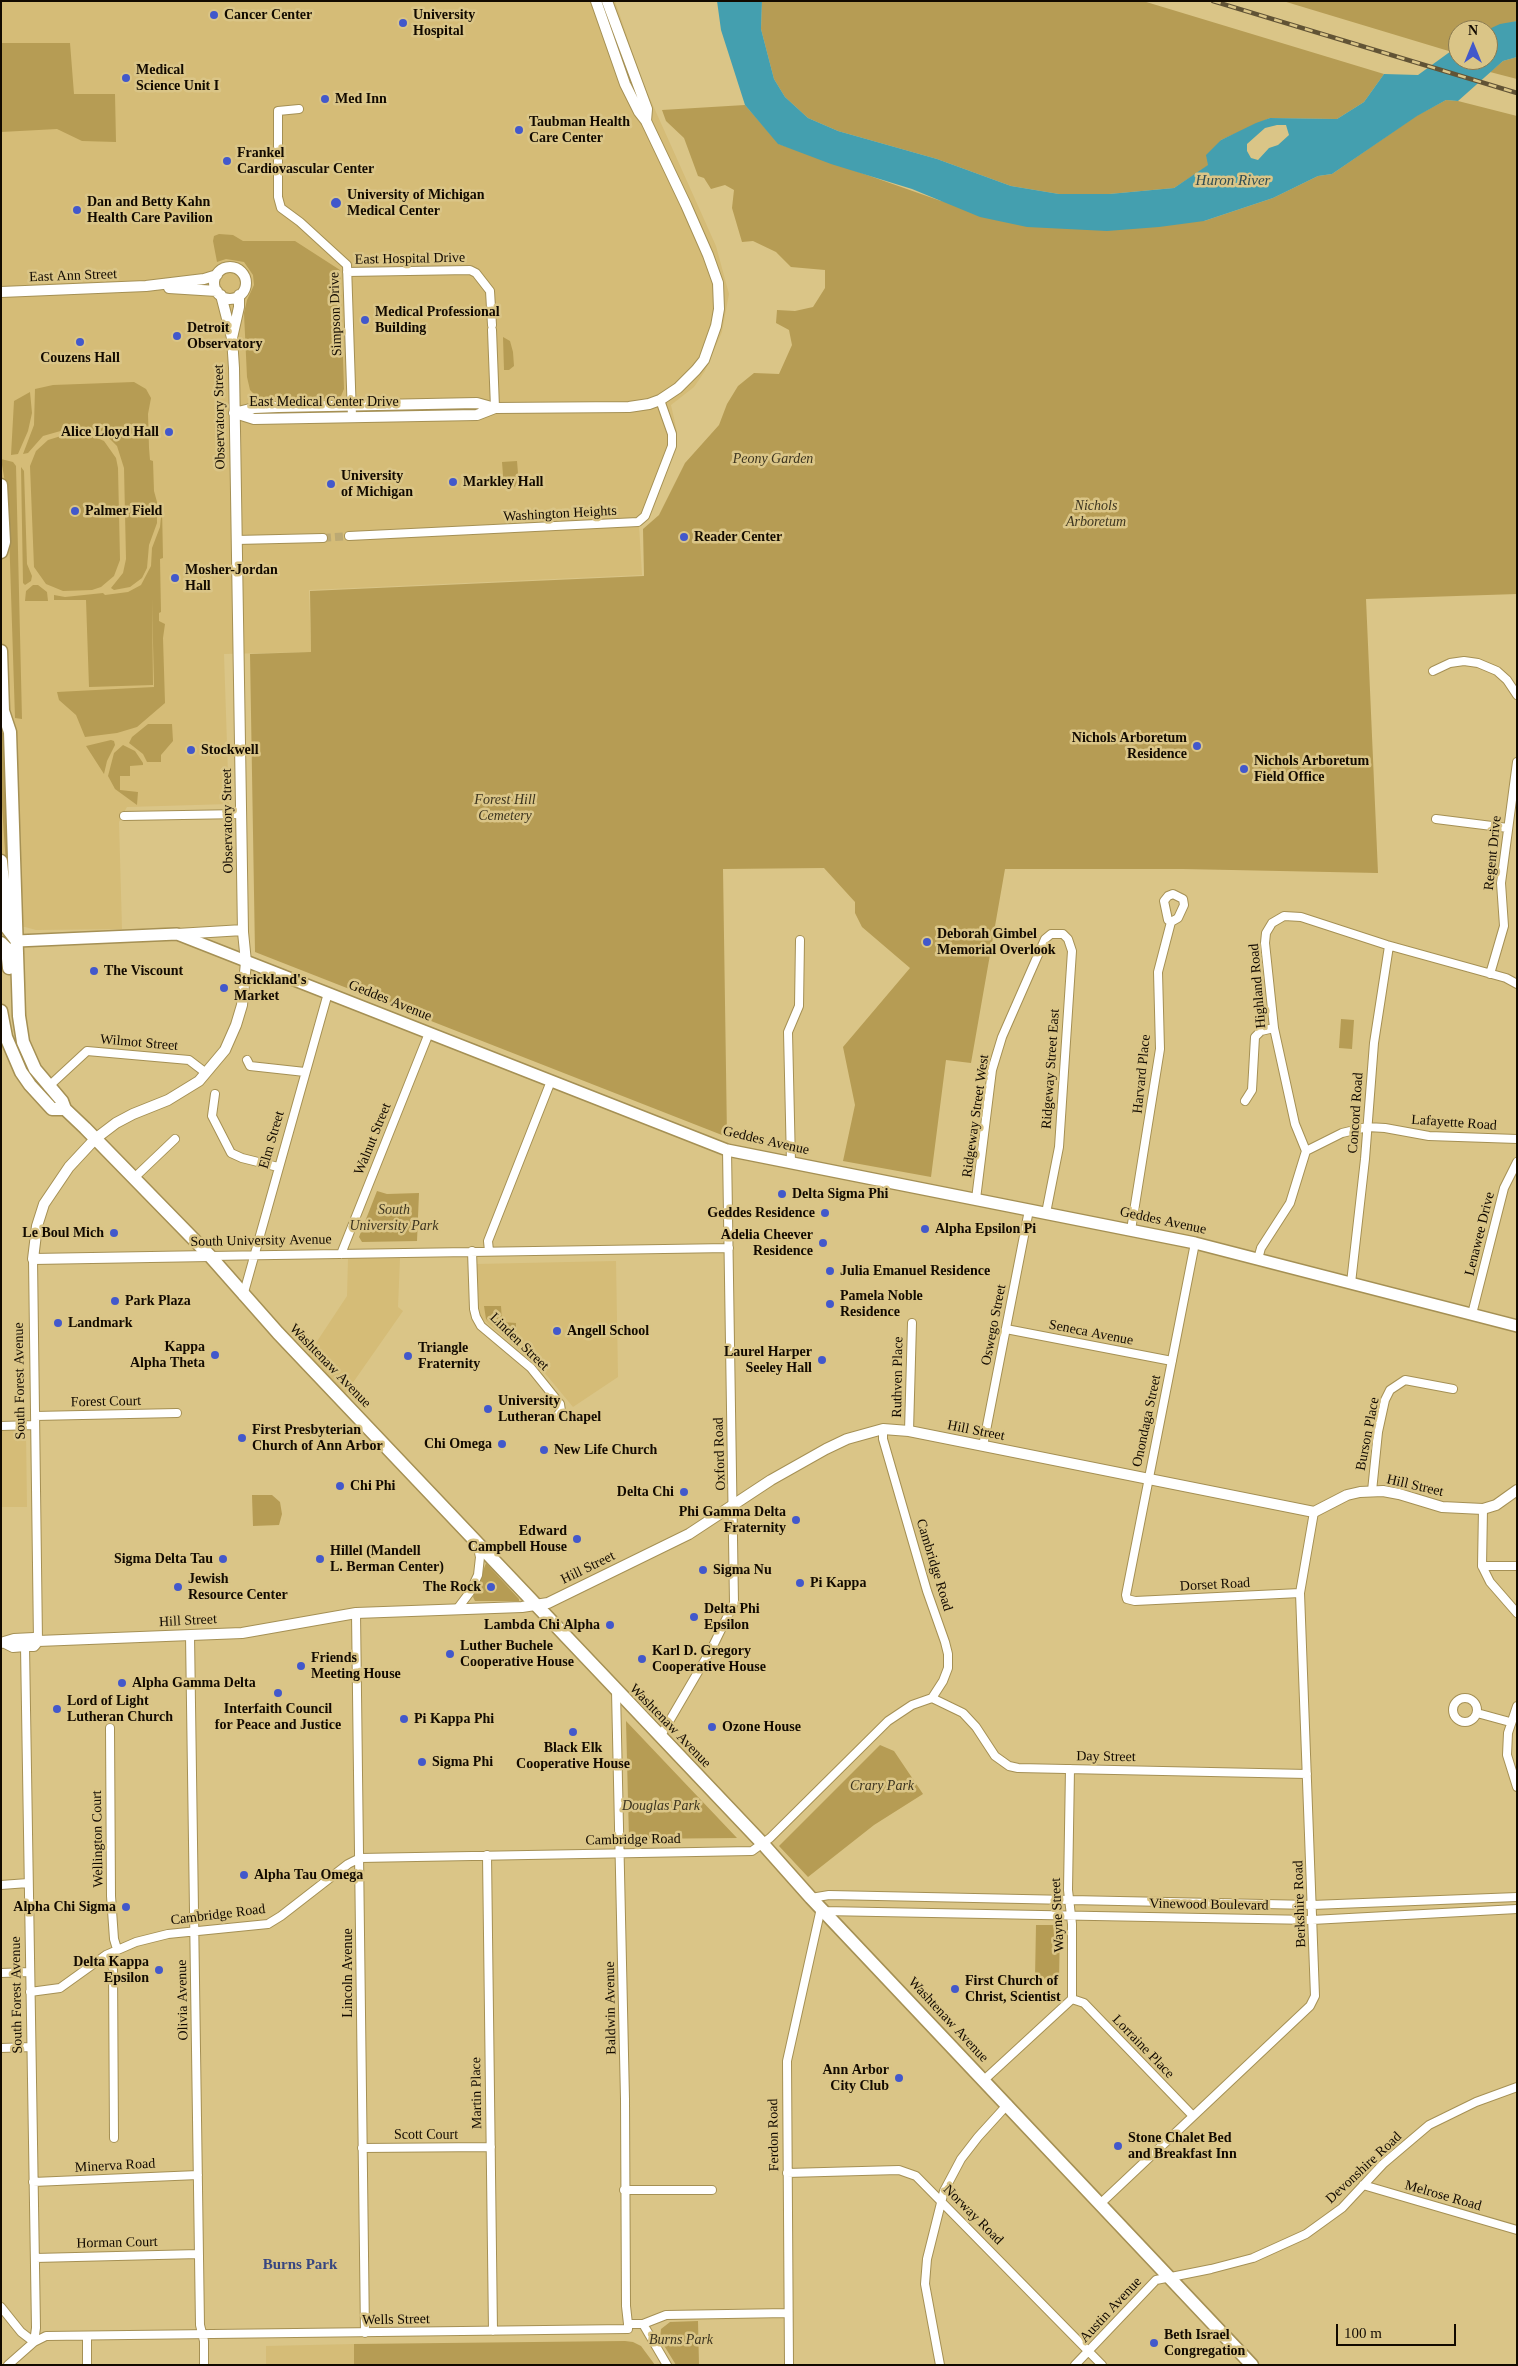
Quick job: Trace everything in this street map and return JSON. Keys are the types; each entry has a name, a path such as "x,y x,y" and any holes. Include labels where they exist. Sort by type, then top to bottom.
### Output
{"main road":[{"path":"1,484 4,542 1,552"},
{"name":"Washtenaw Avenue","path":"1,651 2,714 10,732 19,1016 21,1033 28,1057 48,1086 62,1101 65,1109 210,1256 243,1296 763,1844 811,1898 1008,2104 1252,2365"},
{"path":"1,861 8,930 16,941"},
{"name":"Geddes Avenue","path":"16,941 177,934 727,1150 1195,1243 1517,1326"},
{"path":"1,942 7,949 10,996 19,1016"},
{"name":"Washtenaw Avenue","path":"1,1011 3,1036 30,1086 52,1109 65,1109"}],"street":[{"path":"596,1 625,84 639,112 646,121 686,205 718,283 719,309 716,326 704,360 687,380 660,400"},
{"path":"607,1 647,109 646,121"},
{"name":"Simpson Drive","path":"299,109 278,112 278,197 281,208 343,259 347,265 352,417"},
{"path":"228,267 241,271 246,283 239,295 229,298 219,293 215,280 217,275 228,267"},
{"name":"East Hospital Drive","path":"347,272 470,270 476,272 490,291 495,408"},
{"name":"East Ann Street","path":"1,292 146,286 204,279 217,275"},
{"name":"East Ann Street","path":"146,286 219,293"},
{"name":"Observatory Street","path":"219,293 232,338"},
{"name":"Observatory Street","path":"95,1139 133,1114 182,1093 206,1073 225,1050 242,1005 246,962 243,930 232,338 239,295"},
{"name":"East Medical Center Drive","path":"234,413 254,408 477,403 495,408 629,407 660,400"},
{"name":"Washington Heights","path":"349,536 638,522 645,516 672,446 672,434 660,400"},
{"name":"East Medical Center Drive","path":"234,413 254,418 477,415 495,408"},
{"path":"236,540 323,538"},
{"path":"1433,670 1450,663 1464,661 1478,663 1497,671 1507,680 1517,695"},
{"name":"Regent Drive","path":"1490,974 1504,926 1501,883 1517,762"},
{"path":"124,816 242,814"},
{"path":"1436,819 1508,828"},
{"name":"Highland Road","path":"1306,1151 1295,1124 1274,1028 1265,943 1268,928 1278,919 1295,915 1389,946 1490,974 1517,984"},
{"name":"Harvard Place","path":"1131,1230 1160,1049 1158,972 1171,922"},
{"path":"177,934 243,930"},
{"name":"Ridgeway Street West","path":"976,1199 992,1070 1002,1037 1044,939 1051,934 1057,933"},
{"name":"Ridgeway Street East","path":"1046,1213 1059,1146 1072,951 1068,939 1063,934 1057,933"},
{"path":"791,1163 788,1032 799,1006 800,940"},
{"name":"Geddes Avenue","path":"1,942 16,941"},
{"name":"Concord Road","path":"1352,1283 1365,1159 1374,1043 1389,946"},
{"name":"Elm Street","path":"243,1296 328,993"},
{"path":"1245,1101 1252,1090 1255,1037 1261,1031 1274,1028"},
{"name":"Walnut Street","path":"341,1254 428,1033"},
{"name":"Wilmot Street","path":"48,1086 87,1051 189,1060 206,1073"},
{"path":"246,1060 250,1066 305,1072"},
{"path":"489,1250 488,1241 551,1081"},
{"path":"214,1094 212,1116 231,1153 242,1158 278,1167"},
{"name":"Lafayette Road","path":"1306,1151 1342,1133 1366,1127 1385,1128 1428,1136 1517,1139"},
{"name":"South Forest Avenue","path":"36,1640 33,1259 37,1226 44,1204 57,1182 95,1139"},
{"path":"133,1179 175,1139"},
{"name":"Oxford Road","path":"660,1737 712,1648 734,1603 734,1505 727,1150"},
{"path":"1258,1259 1261,1248 1290,1203 1306,1151"},
{"name":"Lenawee Drive","path":"1472,1314 1504,1188 1517,1162"},
{"name":"Oswego Street","path":"983,1446 1029,1210"},
{"name":"Onondaga Street","path":"1131,1601 1127,1599 1126,1591 1195,1243"},
{"name":"South University Avenue","path":"33,1259 489,1250 729,1248"},
{"name":"Linden Street","path":"472,1251 474,1309 476,1317 486,1331 531,1368 560,1404 561,1411 558,1415"},
{"name":"Ruthven Place","path":"909,1431 912,1323"},
{"name":"Seneca Avenue","path":"1006,1329 1172,1361"},
{"name":"Burson Place","path":"1372,1491 1378,1432 1385,1400 1390,1390 1405,1380 1453,1389"},
{"name":"Forest Court","path":"35,1416 177,1413"},
{"path":"1,1426 35,1425"},
{"name":"Hill Street","path":"3,1643 14,1639 36,1640 242,1633 356,1613 548,1603 689,1534 771,1480 826,1449 861,1434 883,1429 909,1431 1314,1512 1346,1495 1372,1491 1400,1494 1442,1507 1483,1509 1496,1505 1517,1490"},
{"name":"Cambridge Road","path":"30,1992 60,1988 106,1955 117,1949 155,1936 268,1924 348,1864 360,1858 752,1851 763,1844 888,1721 912,1705 932,1698 943,1681 948,1668 948,1654 926,1591 883,1439 883,1429"},
{"path":"1483,1509 1482,1566 1490,1582 1517,1613"},
{"name":"Berkshire Road","path":"1100,2204 1314,2001 1316,1991 1300,1593 1314,1512"},
{"path":"458,1608 470,1592 478,1575 480,1558 477,1542"},
{"path":"1482,1566 1517,1566"},
{"name":"Dorset Road","path":"1131,1601 1300,1593"},
{"name":"Lincoln Avenue","path":"356,1613 366,2333"},
{"name":"Olivia Avenue","path":"190,1635 199,2254 204,2365"},
{"name":"Hill Street","path":"3,1643 13,1647 34,1646 36,1640"},
{"name":"South Forest Avenue","path":"25,1646 36,2328 34,2342"},
{"name":"Baldwin Avenue","path":"616,1691 625,2088 626,2306 628,2324"},
{"name":"Day Street","path":"932,1698 963,1713 976,1727 995,1756 1009,1766 1018,1768 1308,1774"},
{"path":"1517,1706 1510,1722 1507,1755 1517,1787"},
{"path":"1476,1713 1510,1722"},
{"name":"Wellington Court","path":"110,1728 111,1896 114,1939 117,1949"},
{"name":"Wayne Street","path":"1070,1769 1069,1900 1071,1915 1072,1999"},
{"name":"Martin Place","path":"487,1855 493,2331"},
{"path":"1,1885 28,1883"},
{"name":"Vinewood Boulevard","path":"811,1898 828,1895 901,1896 1312,1905 1517,1897"},
{"path":"900,1911 901,1896"},
{"name":"Vinewood Boulevard","path":"822,1909 1312,1920 1517,1909"},
{"name":"Ferdon Road","path":"789,2365 788,2052 822,1909"},
{"path":"106,1955 113,1968 114,2138"},
{"path":"1,1973 30,1972"},
{"path":"984,2080 1072,1999"},
{"name":"Lorraine Place","path":"1072,1999 1084,2003 1193,2116"},
{"path":"1,2048 31,2047"},
{"name":"Devonshire Road","path":"1168,2277 1211,2270 1253,2258 1306,2234 1342,2208 1384,2164 1429,2125 1476,2102 1517,2087"},
{"path":"940,2365 925,2284 927,2258 941,2200 961,2159 1008,2104"},
{"name":"Scott Court","path":"362,2148 491,2147"},
{"name":"Norway Road","path":"787,2173 899,2170 919,2179 1102,2365"},
{"name":"Minerva Road","path":"34,2182 198,2175"},
{"name":"Melrose Road","path":"1363,2185 1517,2230"},
{"path":"624,2190 712,2190"},
{"name":"Horman Court","path":"35,2258 199,2254"},
{"name":"Austin Avenue","path":"1075,2365 1156,2280 1168,2277"},
{"path":"1,2307 21,2332 34,2342"},
{"name":"Wells Street","path":"8,2365 34,2342 46,2336 628,2329 628,2324 643,2324 660,2317 672,2315 788,2313"},
{"path":"643,2324 667,2365"},
{"path":"87,2336 87,2365"}],"shaded area":[{"name":"University of Michigan","path":"1,1 615,1 643,83 716,246 729,294 722,332 705,371 694,387 671,405 677,432 674,452 649,516 639,526 642,575 309,590 311,652 224,654 229,804 127,807 119,822 122,929 36,930 25,927 1,927"},
{"path":"400,1258 398,1307 403,1311 345,1394 308,1355 347,1296 348,1259"},
{"name":"Angell School","path":"616,1261 618,1377 573,1407 539,1366 480,1317 476,1264"},
{"path":"1,1430 22,1430 26,1432 27,1507 1,1507"},
{"path":"354,2344 354,2365 266,2365 266,2346"}],"green space":[{"path":"762,1 1143,1 1384,74 1364,102 1337,119 1270,118 1221,140 1209,165 1174,188 1109,194 1059,194 1011,186 937,159 838,131 808,118 785,97 774,79 761,29"},
{"path":"1283,1 1517,1 1517,21 1498,27 1498,20 1448,20 1448,51"},
{"path":"1,43 70,43 74,94 115,94 116,142 82,141 57,129 1,132"},
{"path":"1517,57 1517,79 1490,72 1498,70 1498,65 1503,61"},
{"name":"Nichols Arboretum","path":"1446,100 1458,101 1517,116 1517,594 1366,599 1378,873 1183,869 1005,869 971,1063 946,1060 931,1177 843,1161 855,1105 843,1047 910,968 862,927 855,913 855,902 824,868 723,869 727,1137 255,952 250,654 311,652 310,591 644,576 643,529 659,515 685,463 719,425 727,404 738,386 754,373 779,374 792,345 789,330 776,323 777,310 795,311 813,307 825,288 825,270 791,267 776,252 753,241 742,242 732,208 734,190 725,185 711,189 704,178 698,176 684,138 666,121 662,110 745,105 779,144 941,201 1204,221 1273,198 1318,176 1332,174 1416,116"},
{"path":"219,234 233,235 243,241 295,241 340,270 344,389 341,396 335,399 273,400 271,394 268,400 257,397 250,390 247,377 244,313 247,300 254,285 253,275 244,262 226,259 217,262 213,241 214,236"},
{"path":"503,337 510,341 513,352 514,366 509,370 504,370"},
{"path":"134,382 146,389 151,398 148,414 149,448 150,460 153,461 157,523 149,545 147,568 142,578 130,587 114,590 111,588 123,573 126,559 124,468 117,446 107,436 97,431 64,430 43,436 28,453 23,454 34,425 35,389 53,385"},
{"path":"30,392 32,413 28,431 18,454 11,455 14,401"},
{"name":"Palmer Field","path":"83,435 104,441 116,458 118,468 120,560 114,576 101,587 92,590 63,591 46,584 34,567 30,466 36,451 48,440 61,436"},
{"path":"1,459 13,462 16,466 22,719 15,718 8,500"},
{"path":"517,461 519,486 504,488 502,462"},
{"path":"21,467 24,471 27,564 32,576 31,581 25,585 23,583"},
{"path":"162,507 163,558 160,559 161,612 159,613 159,621 165,624 163,638 165,703 137,727 117,733 85,737 76,715 59,700 57,692 154,687 152,598 153,685 89,687 86,600 54,600 54,595 65,597 103,593 105,595 128,592 141,585 151,566 152,548 160,527"},
{"path":"33,585 38,585 47,592 48,601 25,601 26,591"},
{"path":"148,724 172,724 173,741 161,755 161,762 147,762 143,754 129,743 132,737"},
{"path":"4,732 10,925 2,806 1,738"},
{"path":"111,740 114,741 115,745 107,761 104,774 86,746"},
{"path":"123,745 135,751 143,763 143,765 130,766 130,776 120,776 120,790 138,792 137,805 115,789 108,776 114,753"},
{"path":"1341,1019 1354,1020 1352,1049 1339,1048"},
{"name":"South University Park","path":"377,1191 387,1194 419,1193 417,1241 362,1242 359,1237"},
{"path":"484,1306 501,1306 502,1322 516,1323 516,1345 486,1319"},
{"path":"252,1495 272,1495 280,1502 282,1514 279,1525 253,1526"},
{"path":"486,1563 519,1601 475,1601 473,1597"},
{"name":"Douglas Park","path":"626,1721 737,1838 629,1839"},
{"name":"Crary Park","path":"880,1745 894,1751 923,1794 874,1825 808,1877 779,1846"},
{"path":"1036,1925 1060,1925 1059,1980 1035,1978"},
{"name":"Burns Park","path":"698,2321 699,2365 676,2365 660,2339 661,2329 670,2322"},
{"name":"Burns Park","path":"625,2341 641,2346 655,2365 354,2365 354,2344"}],"water":[{"name":"Huron River","path":"717,1 762,1 761,29 774,79 785,97 808,118 838,131 937,159 1011,186 1059,194 1109,194 1174,188 1208,165 1206,155 1221,140 1270,118 1337,119 1364,102 1384,74 1418,75 1448,53 1448,70 1493,70 1458,101 1446,100 1417,116 1332,174 1318,176 1273,198 1204,221 1107,231 1027,227 980,217 912,189 831,164 778,144 745,105 721,30","holes":["1286,125 1289,135 1278,145 1269,148 1258,160 1251,158 1247,151 1247,144 1265,128"]},
{"name":"Huron River","path":"1517,21 1517,57 1503,61 1498,65 1498,25"}],"tunnel":[{"path":"323,538 349,536"}],"railway":[{"path":"1213,1 1517,93"}],"place":[{"name":"Cancer Center","path":"214,15"},
{"name":"University Hospital","path":"403,23"},
{"name":"Medical Science Unit I","path":"126,78"},
{"name":"Med Inn","path":"325,99"},
{"name":"Taubman Health Care Center","path":"519,130"},
{"name":"Frankel Cardiovascular Center","path":"227,161"},
{"name":"University of Michigan Medical Center","path":"336,203"},
{"name":"Dan and Betty Kahn Health Care Pavilion","path":"77,210"},
{"name":"Medical Professional Building","path":"365,320"},
{"name":"Detroit Observatory","path":"177,336"},
{"name":"Couzens Hall","path":"80,342"},
{"name":"Alice Lloyd Hall","path":"169,432"},
{"name":"Markley Hall","path":"453,482"},
{"name":"University of Michigan","path":"331,484"},
{"name":"Palmer Field","path":"75,511"},
{"name":"Reader Center","path":"684,537"},
{"name":"Mosher-Jordan Hall","path":"175,578"},
{"name":"Nichols Arboretum Residence","path":"1197,746"},
{"name":"Stockwell","path":"191,750"},
{"name":"Nichols Arboretum Field Office","path":"1244,769"},
{"name":"Deborah Gimbel Memorial Overlook","path":"927,942"},
{"name":"The Viscount","path":"94,971"},
{"name":"Strickland's Market","path":"224,988"},
{"name":"Delta Sigma Phi","path":"782,1194"},
{"name":"Geddes Residence","path":"825,1213"},
{"name":"Alpha Epsilon Pi","path":"925,1229"},
{"name":"Le Boul Mich","path":"114,1233"},
{"name":"Adelia Cheever Residence","path":"823,1243"},
{"name":"Julia Emanuel Residence","path":"830,1271"},
{"name":"Park Plaza","path":"115,1301"},
{"name":"Pamela Noble Residence","path":"830,1304"},
{"name":"Landmark","path":"58,1323"},
{"name":"Angell School","path":"557,1331"},
{"name":"Kappa Alpha Theta","path":"215,1355"},
{"name":"Triangle Fraternity","path":"408,1356"},
{"name":"Laurel Harper Seeley Hall","path":"822,1360"},
{"name":"University Lutheran Chapel","path":"488,1409"},
{"name":"First Presbyterian Church of Ann Arbor","path":"242,1438"},
{"name":"Chi Omega","path":"502,1444"},
{"name":"New Life Church","path":"544,1450"},
{"name":"Chi Phi","path":"340,1486"},
{"name":"Delta Chi","path":"684,1492"},
{"name":"Phi Gamma Delta Fraternity","path":"796,1520"},
{"name":"Edward Campbell House","path":"577,1539"},
{"name":"Sigma Delta Tau","path":"223,1559"},
{"name":"Hillel (Mandell L. Berman Center)","path":"320,1559"},
{"name":"Sigma Nu","path":"703,1570"},
{"name":"Pi Kappa","path":"800,1583"},
{"name":"Jewish Resource Center","path":"178,1587"},
{"name":"The Rock","path":"491,1587"},
{"name":"Delta Phi Epsilon","path":"694,1617"},
{"name":"Lambda Chi Alpha","path":"610,1625"},
{"name":"Luther Buchele Cooperative House","path":"450,1654"},
{"name":"Karl D. Gregory Cooperative House","path":"642,1659"},
{"name":"Friends Meeting House","path":"301,1666"},
{"name":"Alpha Gamma Delta","path":"122,1683"},
{"name":"Interfaith Council for Peace and Justice","path":"278,1693"},
{"name":"Lord of Light Lutheran Church","path":"57,1709"},
{"name":"Pi Kappa Phi","path":"404,1719"},
{"name":"Ozone House","path":"712,1727"},
{"name":"Black Elk Cooperative House","path":"573,1732"},
{"name":"Sigma Phi","path":"422,1762"},
{"name":"Alpha Tau Omega","path":"244,1875"},
{"name":"Alpha Chi Sigma","path":"126,1907"},
{"name":"Delta Kappa Epsilon","path":"159,1970"},
{"name":"First Church of Christ, Scientist","path":"955,1989"},
{"name":"Ann Arbor City Club","path":"899,2078"},
{"name":"Stone Chalet Bed and Breakfast Inn","path":"1118,2146"},
{"name":"Beth Israel Congregation","path":"1154,2343"}],"district":[{"name":"Burns Park","path":"300,2265"}],"park label":[{"name":"Peony Garden","path":"773,459"},
{"name":"Forest Hill Cemetery","path":"505,808"}]}
